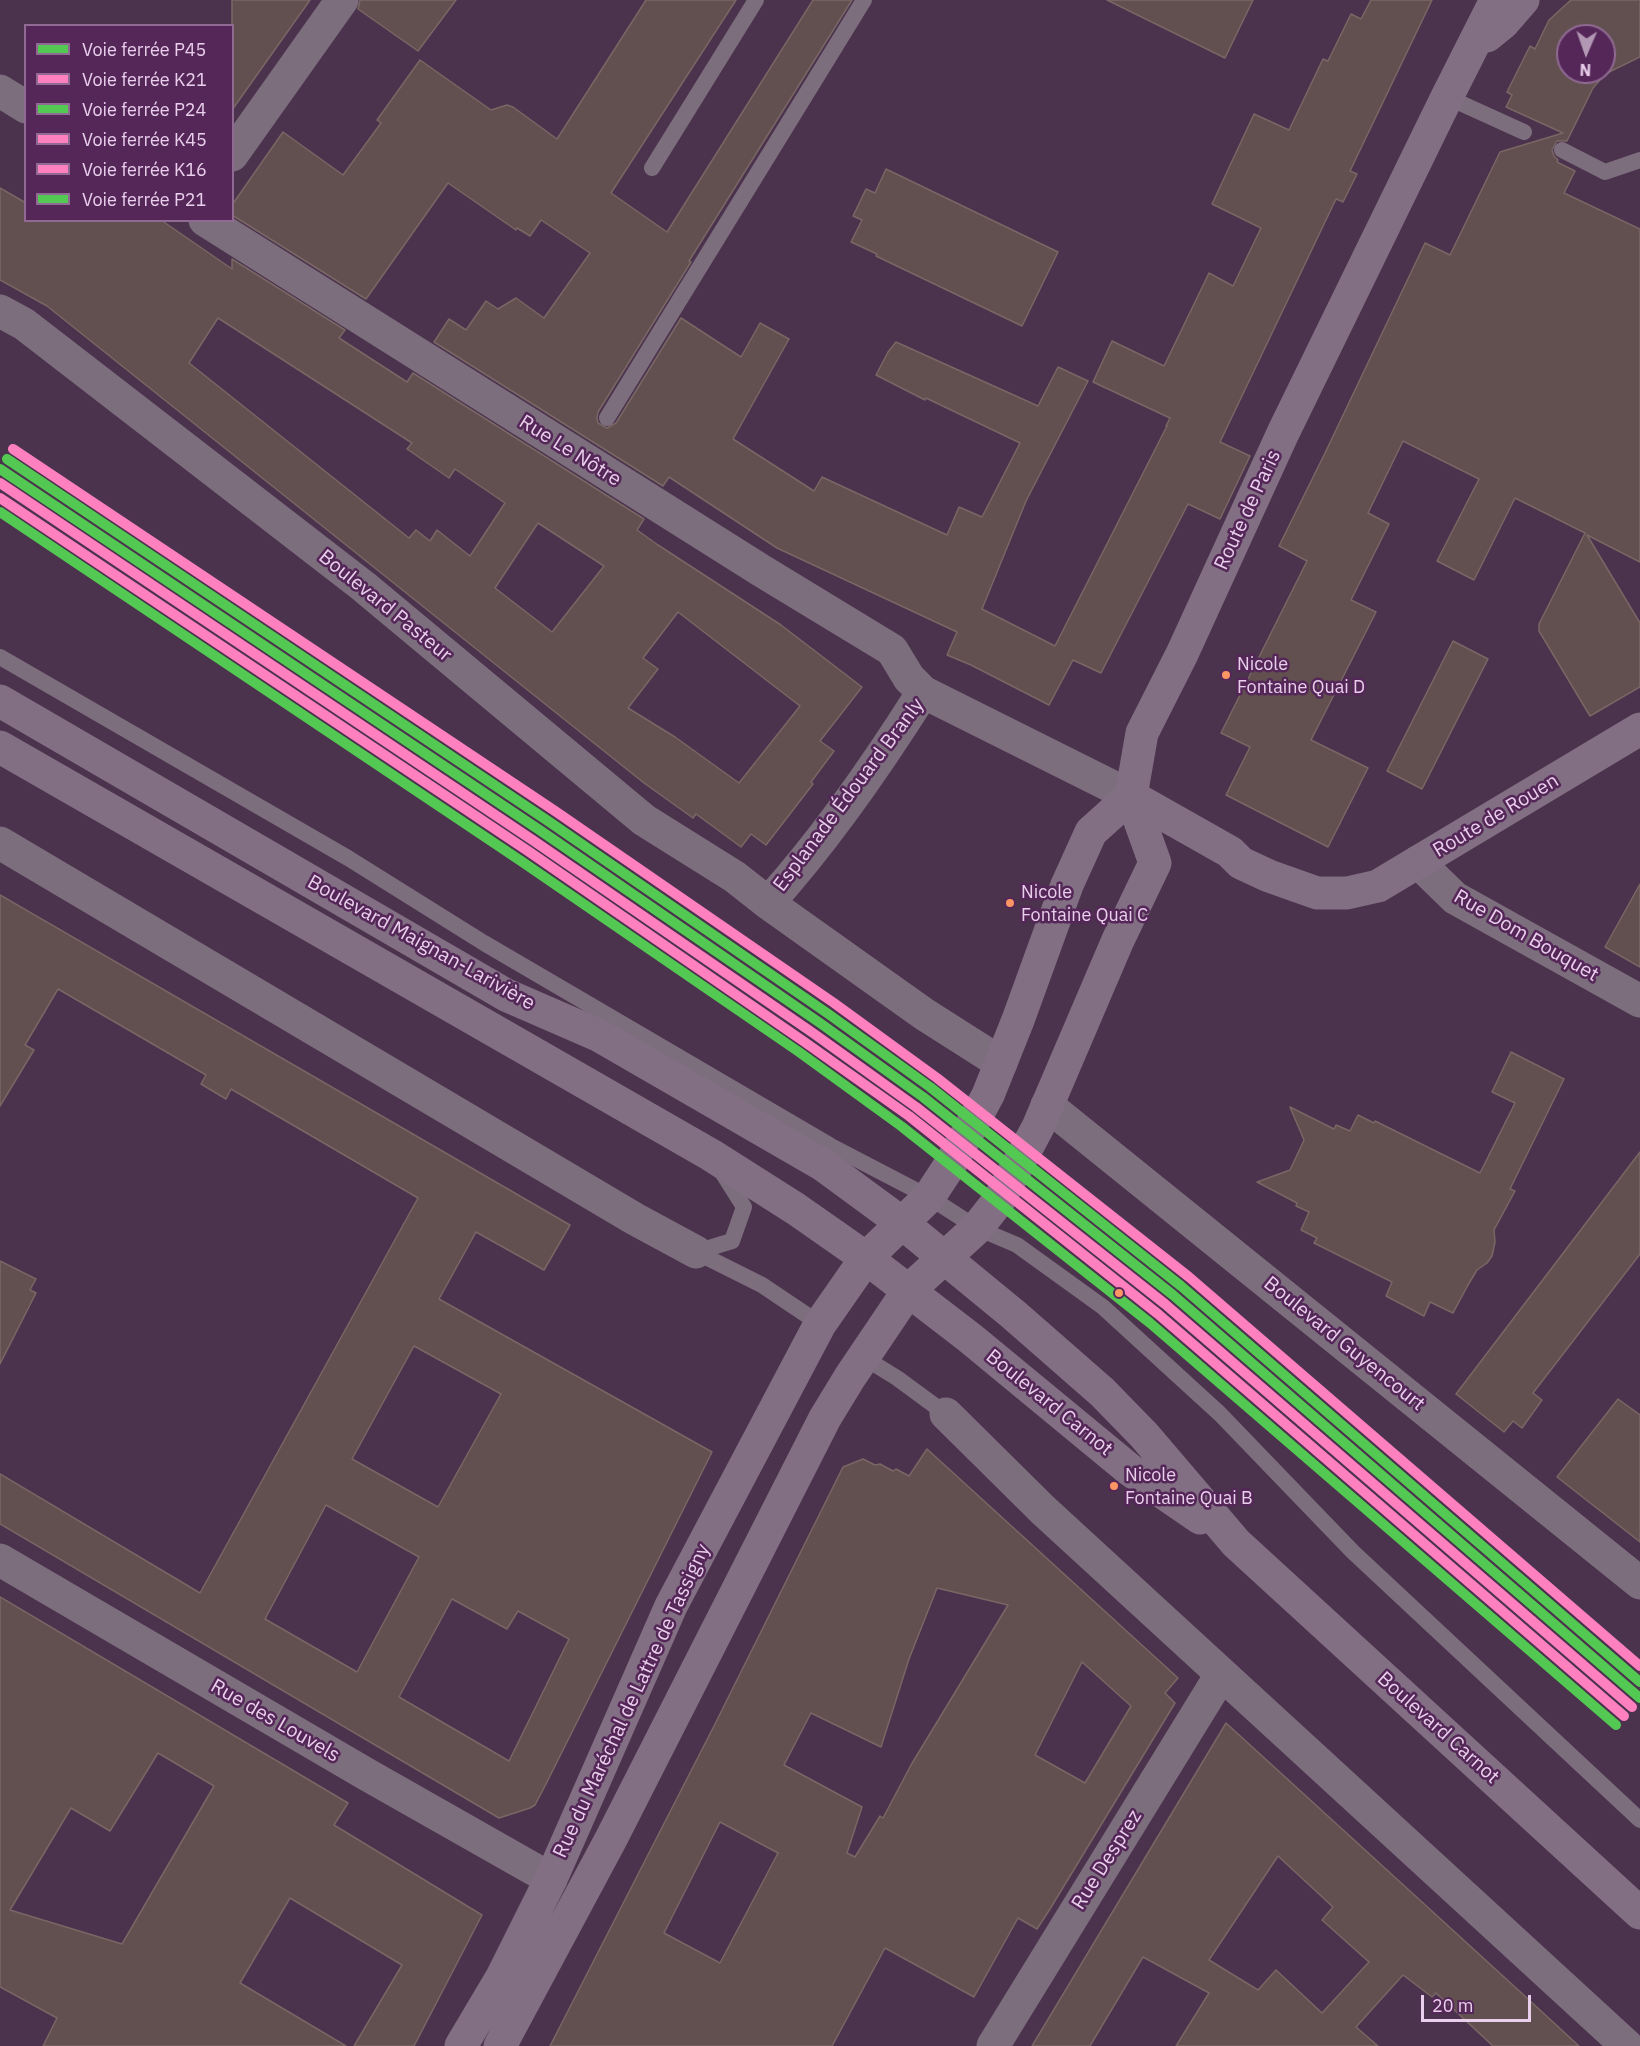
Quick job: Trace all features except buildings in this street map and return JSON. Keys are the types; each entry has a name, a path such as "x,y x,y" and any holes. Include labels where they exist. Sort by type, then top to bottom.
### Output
{"main road":[{"name":"Route de Paris","path":"1131,796 1142,733 1182,654 1283,433 1446,96 1496,0"},
{"path":"1469,51 1503,23 1523,0"},
{"name":"Boulevard Maignan-Larivière","path":"0,701 506,995 598,1035 680,1082 823,1165 902,1223"},
{"name":"Route de Rouen","path":"1347,893 1378,886 1640,729"},
{"name":"Boulevard Maignan-Larivière","path":"0,747 711,1155 796,1209 866,1258"},
{"name":"Esplanade Édouard Branly","path":"1131,796 1230,852 1242,863 1269,876 1317,893 1347,893"},
{"name":"Rue du Maréchal de Lattre de Tassigny","path":"461,2046 502,1977 551,1879 671,1606 820,1324 866,1258 929,1197 988,1095 1018,1020 1043,948 1091,832 1131,796 1155,863 1118,940 1042,1116 999,1200 977,1228 908,1292 863,1357 825,1418 611,1839 500,2046"},
{"name":"Boulevard Carnot","path":"902,1223 1102,1392 1144,1436 1236,1543 1640,1913"},
{"name":"Boulevard Carnot","path":"866,1258 970,1338 1130,1470 1236,1543"}],"street":[{"path":"234,152 342,0"},
{"path":"0,91 24,106"},
{"name":"Rue Le Nôtre","path":"208,222 586,452 892,650 909,678 923,692"},
{"name":"Boulevard Pasteur","path":"0,311 24,324 363,586 644,820 735,877 768,903"},
{"name":"Esplanade Édouard Branly","path":"1001,1064 924,1014 768,903 878,762 923,692 1131,796"},
{"path":"0,843 635,1220 696,1252"},
{"name":"Rue Dom Bouquet","path":"1418,862 1455,898 1640,1001"},
{"name":"Boulevard Guyencourt","path":"1042,1116 1640,1583"},
{"path":"946,1414 1043,1510 1627,2046"},
{"name":"Rue des Louvels","path":"0,1560 366,1774 551,1879"},
{"name":"Rue Desprez","path":"993,2046 1221,1675"}],"lane":[{"path":"652,168 756,0"},
{"path":"607,418 864,0"},
{"path":"1446,96 1524,132"},
{"path":"1562,150 1605,172 1640,160"},
{"path":"0,657 348,858 484,943 831,1146 929,1197 977,1228 1017,1245 1103,1307 1220,1414 1353,1552 1640,1820"},
{"path":"696,1252 732,1241 744,1207 711,1155"},
{"path":"696,1252 762,1285 820,1324"},
{"path":"863,1357 897,1378 946,1414"}],"rail line":[{"name":"K16","path":"13,449 555,811 834,1003 937,1078 1189,1277 1640,1666"},
{"name":"P24","path":"7,459 548,821 827,1013 930,1087 1181,1286 1640,1682"},
{"name":"P45","path":"0,469 541,831 820,1023 923,1097 1173,1295 1640,1698"},
{"name":"K21","path":"0,483 534,841 813,1033 916,1107 1165,1304 1632,1707"},
{"name":"K45","path":"0,498 528,851 909,1116 1158,1314 1624,1716"},
{"name":"P21","path":"0,512 521,861 799,1052 901,1126 1150,1323 1616,1725"}],"place":[{"name":"Nicole Fontaine Quai D","path":"1226,675"},
{"name":"Nicole Fontaine Quai C","path":"1010,903"},
{"name":"Nicole Fontaine Quai B","path":"1114,1486"}]}
